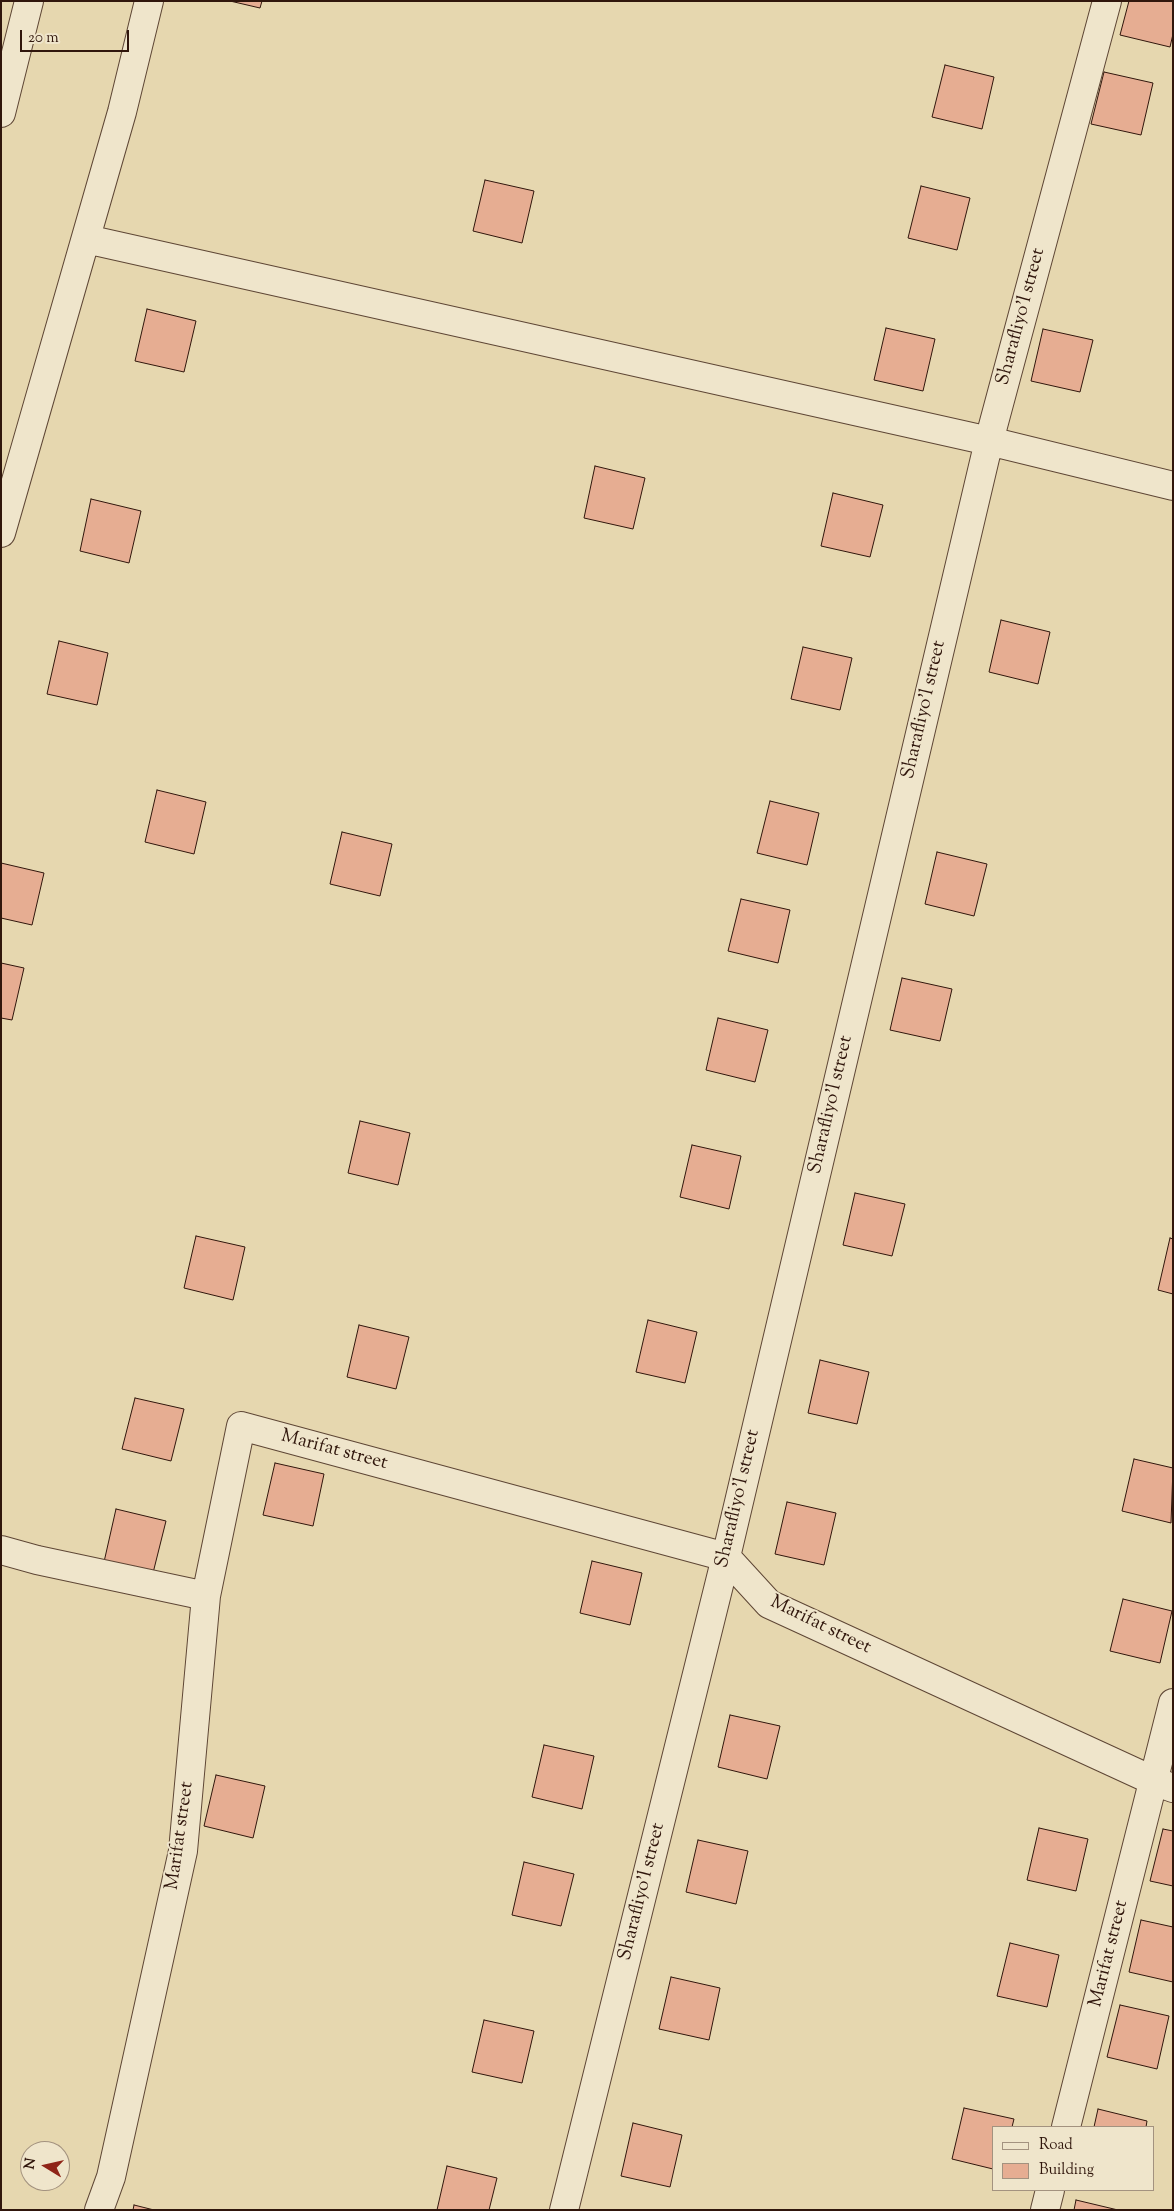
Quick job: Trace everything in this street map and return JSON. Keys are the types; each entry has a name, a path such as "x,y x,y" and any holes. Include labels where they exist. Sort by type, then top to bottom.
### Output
{"street":[{"path":"1,113 28,1"},
{"path":"1,532 122,112 149,1"},
{"name":"Sharafliyo'l street","path":"564,2210 726,1557 989,441 1107,1"},
{"path":"86,239 989,441 1173,486"},
{"name":"Marifat street","path":"99,2210 111,2177 183,1851 206,1596 241,1426 726,1557 769,1604 1163,1784"},
{"path":"1,1550 37,1560 206,1596"},
{"name":"Marifat street","path":"1066,2126 1163,1784 1173,1703"},
{"path":"1045,2210 1050,2191"}],"building":[{"path":"230,1 262,1 260,8"},
{"path":"1129,1 1173,1 1173,34 1170,47 1120,35"},
{"path":"945,65 994,77 982,129 932,117"},
{"path":"1104,72 1153,83 1141,135 1091,124"},
{"path":"485,180 534,191 522,243 473,231"},
{"path":"921,186 970,198 957,250 908,238"},
{"path":"147,309 196,321 184,372 135,361"},
{"path":"886,328 935,339 923,391 874,380"},
{"path":"1043,329 1093,340 1080,392 1031,381"},
{"path":"595,466 645,478 633,529 584,518"},
{"path":"833,493 883,505 870,557 821,546"},
{"path":"91,499 141,511 129,563 80,551"},
{"path":"1001,620 1050,632 1038,684 989,672"},
{"path":"59,641 108,653 97,705 47,694"},
{"path":"803,647 852,658 840,710 791,699"},
{"path":"157,790 206,802 194,854 145,842"},
{"path":"770,801 819,813 807,865 757,853"},
{"path":"342,832 392,844 380,896 330,884"},
{"path":"937,852 987,864 974,916 925,904"},
{"path":"1,863 44,873 32,925 1,918"},
{"path":"741,899 790,910 778,963 728,951"},
{"path":"1,963 24,968 12,1020 1,1018"},
{"path":"902,978 952,989 940,1041 890,1030"},
{"path":"718,1018 768,1030 755,1082 706,1070"},
{"path":"360,1121 410,1133 398,1185 348,1173"},
{"path":"692,1145 741,1156 729,1209 680,1197"},
{"path":"855,1193 905,1204 892,1256 843,1245"},
{"path":"196,1236 245,1247 233,1300 184,1288"},
{"path":"1170,1238 1173,1239 1173,1294 1158,1290"},
{"path":"648,1320 697,1332 685,1383 636,1372"},
{"path":"359,1325 409,1337 396,1389 347,1377"},
{"path":"820,1360 869,1372 857,1424 808,1413"},
{"path":"135,1398 184,1409 171,1461 122,1449"},
{"path":"1134,1459 1173,1468 1171,1523 1122,1511"},
{"path":"275,1463 324,1474 313,1526 263,1515"},
{"path":"787,1502 836,1513 824,1565 775,1554"},
{"path":"116,1509 166,1521 153,1573 104,1562"},
{"path":"592,1561 642,1573 630,1625 580,1613"},
{"path":"1123,1599 1172,1611 1160,1663 1110,1651"},
{"path":"730,1715 780,1726 767,1779 718,1767"},
{"path":"544,1745 594,1756 582,1809 532,1797"},
{"path":"216,1775 265,1786 253,1838 204,1826"},
{"path":"1039,1828 1088,1839 1076,1891 1027,1880"},
{"path":"1163,1829 1173,1831 1173,1886 1150,1881"},
{"path":"698,1840 748,1851 736,1904 686,1892"},
{"path":"524,1862 574,1874 561,1926 512,1915"},
{"path":"1141,1920 1173,1927 1173,1982 1129,1972"},
{"path":"1010,1943 1059,1955 1047,2007 997,1996"},
{"path":"671,1977 720,1988 709,2040 659,2029"},
{"path":"1120,2005 1169,2016 1157,2069 1107,2057"},
{"path":"484,2020 534,2031 522,2083 472,2072"},
{"path":"964,2108 1014,2119 1012,2126 992,2126 992,2169 952,2159"},
{"path":"1098,2109 1147,2121 1146,2126 1094,2126"},
{"path":"633,2123 682,2135 670,2187 621,2176"},
{"path":"447,2166 497,2178 489,2210 437,2210"},
{"path":"1076,2200 1118,2210 1074,2210"},
{"path":"134,2205 154,2210 133,2210"}]}
